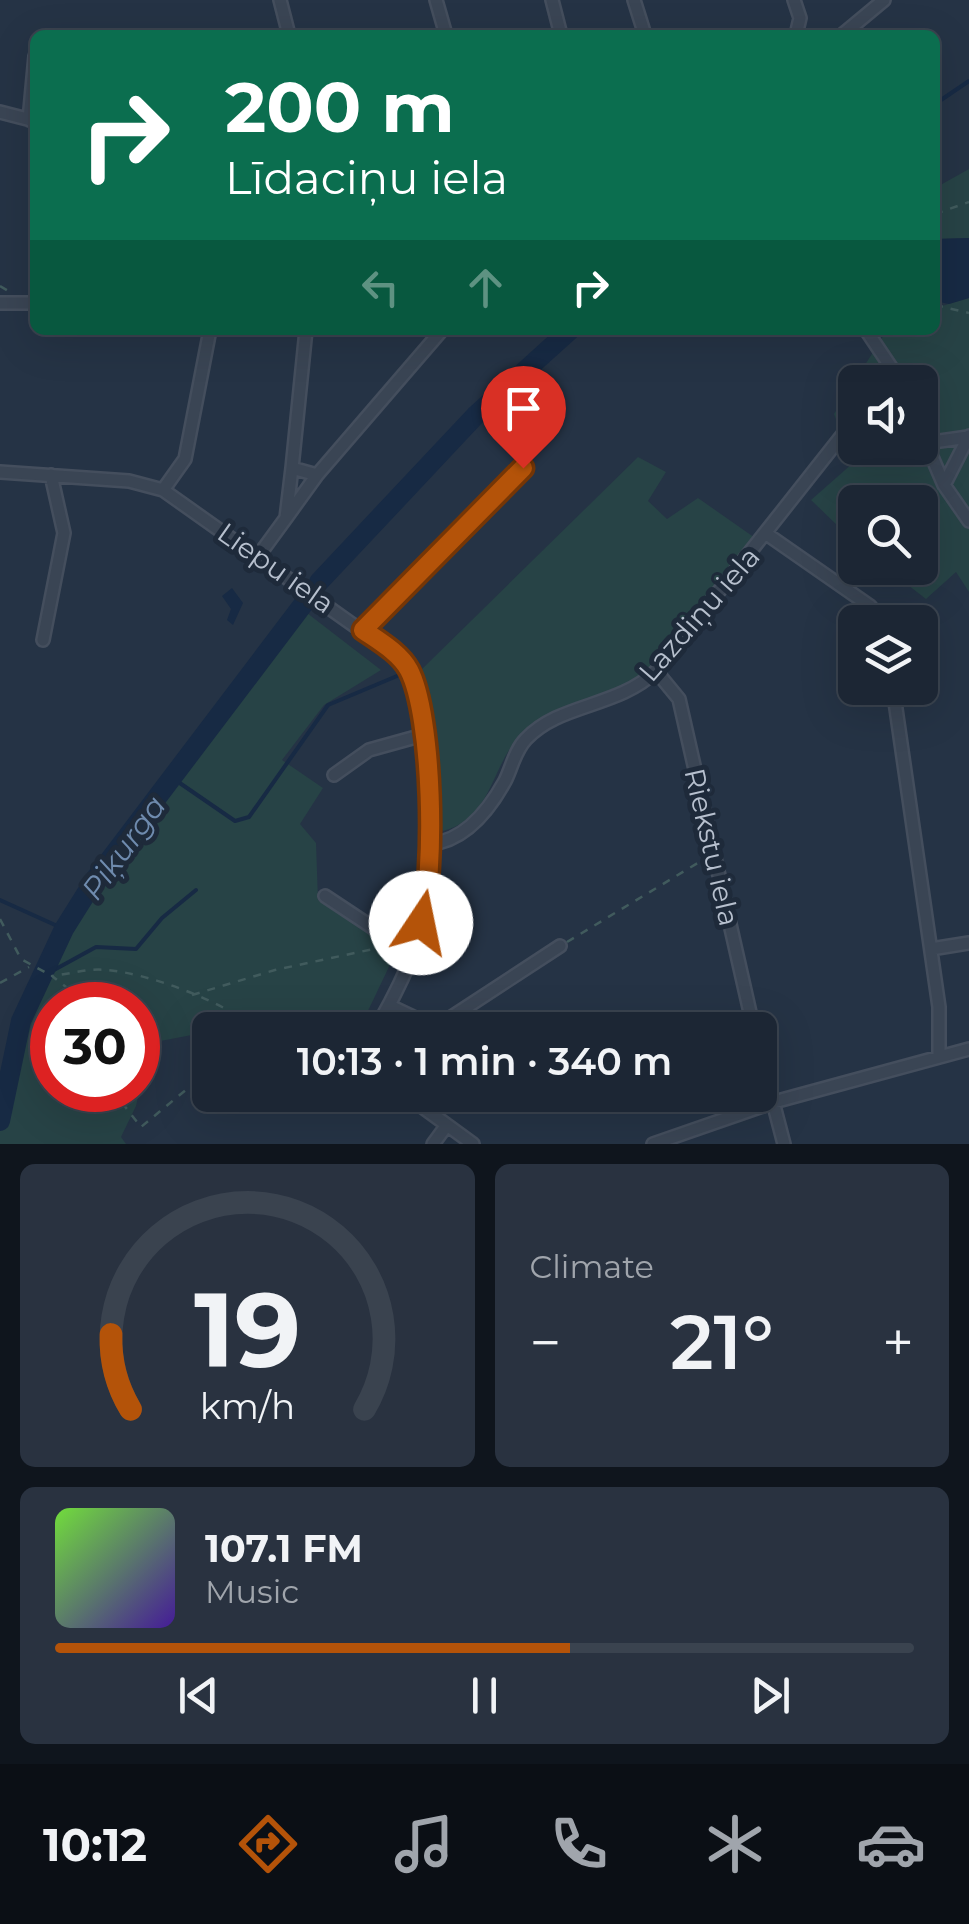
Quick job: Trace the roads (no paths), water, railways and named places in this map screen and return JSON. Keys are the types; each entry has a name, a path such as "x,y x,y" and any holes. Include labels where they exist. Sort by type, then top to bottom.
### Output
{"street":[{"path":"280,0 287,30"},
{"path":"436,0 445,30"},
{"path":"552,0 560,30"},
{"path":"634,0 643,30"},
{"path":"794,0 800,18 797,30"},
{"path":"848,30 884,0"},
{"path":"0,112 30,120"},
{"path":"0,303 30,303"},
{"path":"163,490 185,459 209,335"},
{"path":"286,518 305,335"},
{"path":"259,555 317,475 438,335"},
{"path":"869,335 888,365"},
{"path":"938,441 968,436"},
{"path":"944,485 968,436"},
{"name":"Lazdiņu iela","path":"430,844 447,842 473,823 498,792 522,743 540,726 623,696 656,671 768,535 838,442"},
{"path":"935,465 969,521"},
{"path":"292,468 317,475"},
{"path":"363,630 523,468"},
{"name":"Liepu iela","path":"0,472 129,481 163,490 404,661 411,673 423,735 430,886 411,952 386,1012"},
{"path":"43,640 64,533 51,475"},
{"path":"768,535 869,605"},
{"name":"Riekstu iela","path":"656,671 679,699 750,1012"},
{"path":"895,705 941,1028 940,1057"},
{"path":"334,775 384,743 423,735"},
{"path":"325,896 411,952"},
{"path":"930,949 969,943"},
{"path":"459,1012 560,946"},
{"path":"390,1006 398,1012"},
{"path":"777,1101 969,1049"},
{"path":"430,1112 473,1144"},
{"path":"653,1144 745,1112"},
{"path":"776,1112 784,1144"},
{"path":"434,1144 447,1124"}],"water":[{"path":"969,238 969,298 949,304 940,302 940,239"},
{"path":"537,388 561,413 551,425 530,408 528,399"},
{"path":"232,588 243,603 233,625 227,620 231,609 222,596"}],"waterway":[{"name":"Piķurga","path":"940,101 969,81"},
{"name":"Piķurga","path":"319,582 475,416 564,335"},
{"name":"Piķurga","path":"0,1121 21,1021 64,929 96,878 305,602"},
{"path":"171,777 235,821 249,817 328,705 397,676"},
{"path":"45,970 54,970 96,947 136,949 162,918 196,890"},
{"path":"0,900 64,929"}]}
